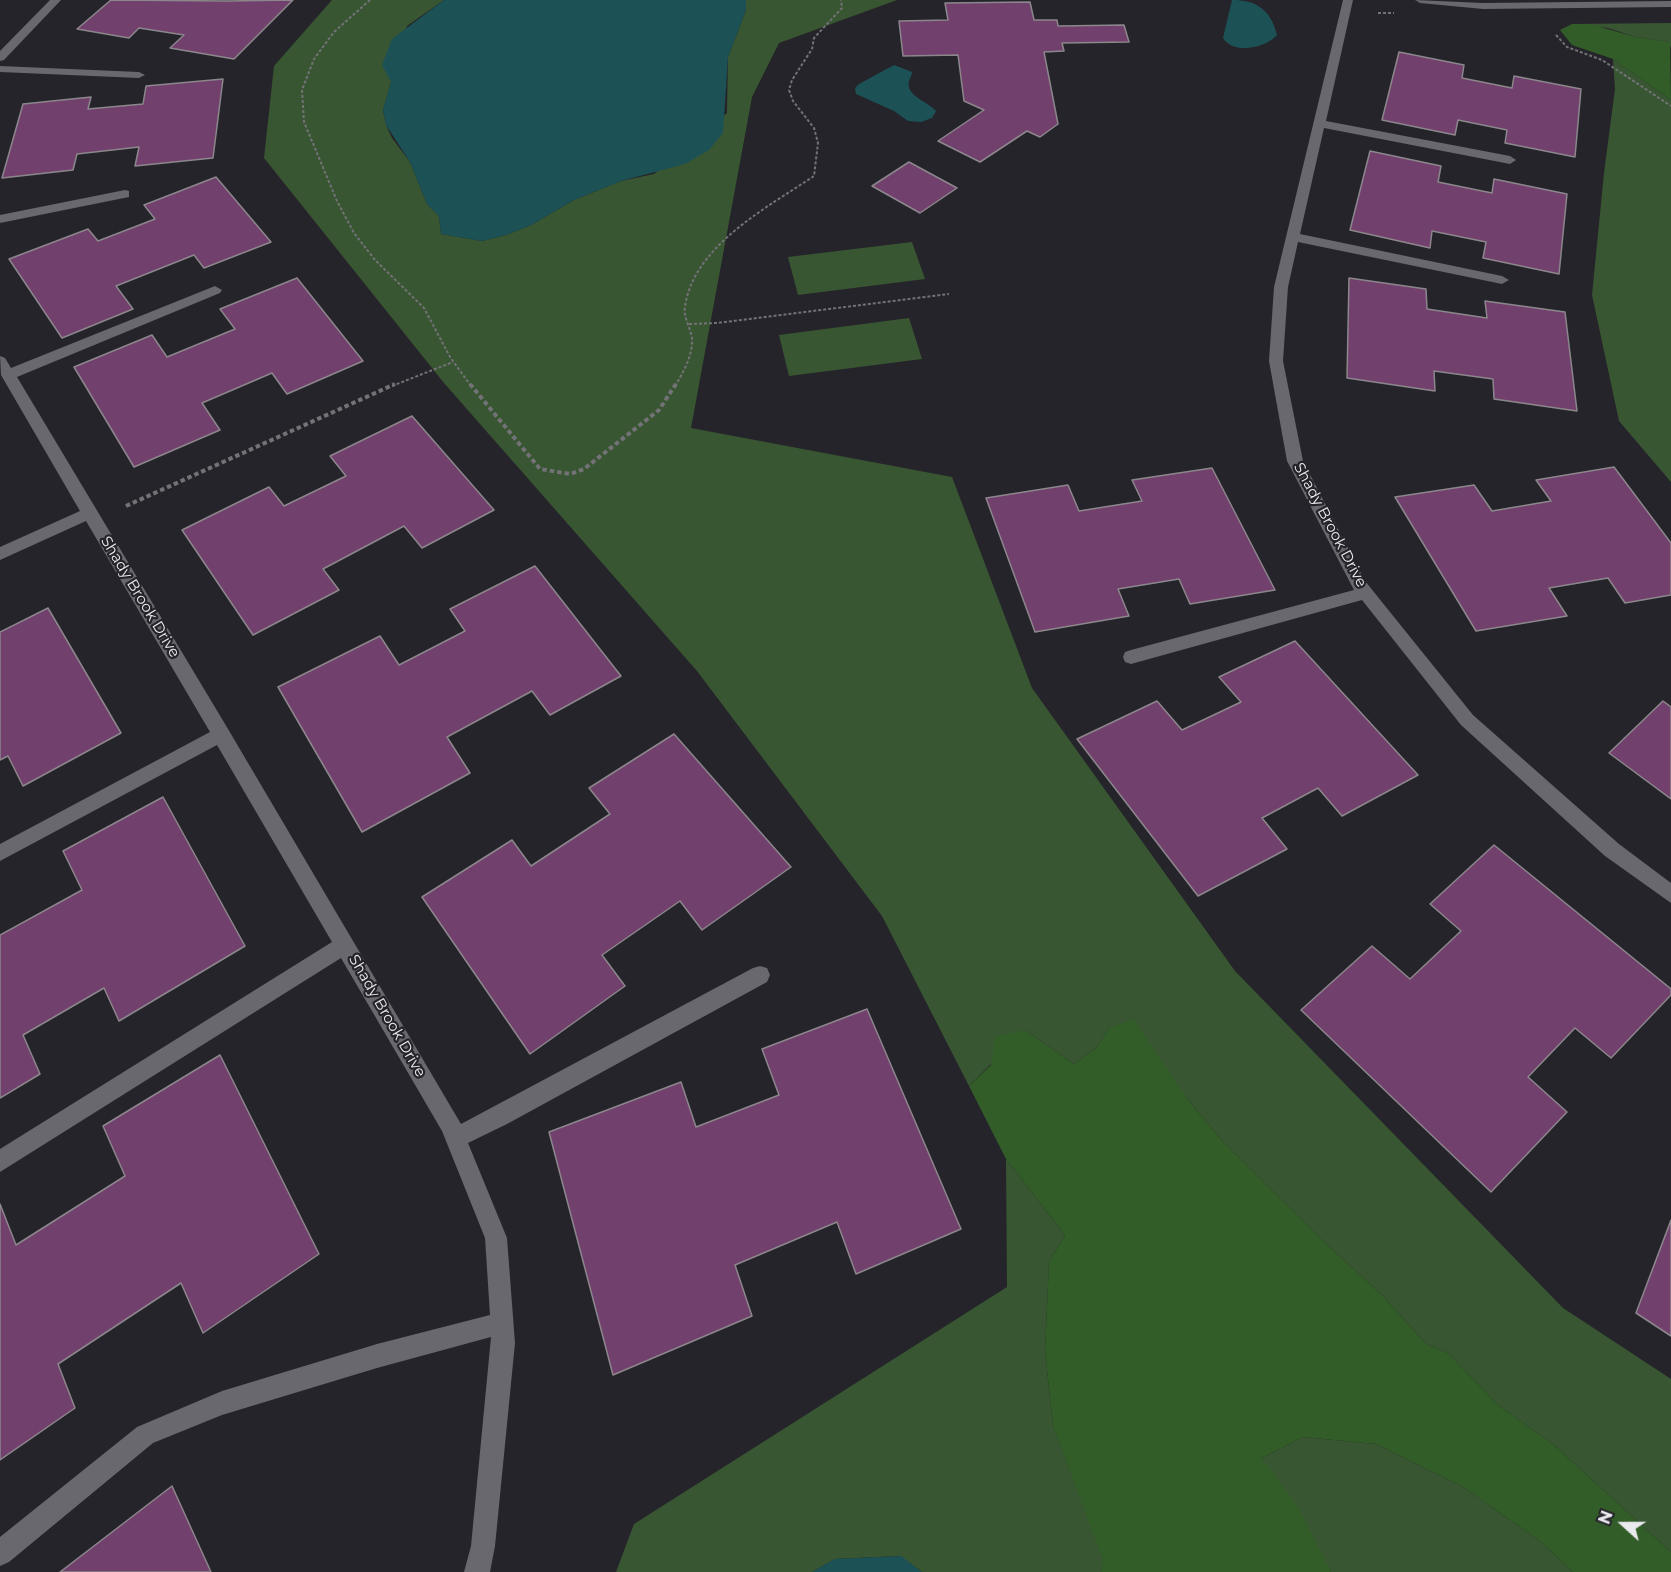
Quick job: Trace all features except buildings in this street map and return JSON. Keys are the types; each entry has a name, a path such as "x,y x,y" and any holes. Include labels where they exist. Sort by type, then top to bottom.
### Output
{"street":[{"path":"2,53 56,0"},
{"name":"Shady Brook Drive","path":"1348,0 1281,287 1276,361 1295,461 1366,593 1467,720 1612,850 1671,894"},
{"path":"1420,0 1483,6 1671,4"},
{"path":"0,69 140,75"},
{"path":"1319,123 1510,160"},
{"path":"0,219 125,194"},
{"path":"1293,237 1502,280"},
{"path":"8,375 215,290"},
{"name":"Shady Brook Drive","path":"0,361 450,1124 496,1238 503,1343 483,1546 477,1572"},
{"path":"0,554 90,513"},
{"path":"1131,657 1366,593"},
{"path":"0,853 222,734"},
{"path":"0,1161 345,945"},
{"path":"455,1138 500,1117 760,975"},
{"path":"0,1553 145,1435 222,1403 377,1356 501,1323"}],"path":[{"path":"370,0 342,22 317,52 302,96 304,121 332,190 350,225 370,254 424,308 453,362 540,469 570,474 601,459 659,410 681,378 692,339 684,309 689,290 707,259 739,226 814,176 818,143 814,128 793,100 789,90 792,80 812,50 814,39 842,8 841,0"},
{"path":"1374,13 1400,12"},
{"path":"1552,30 1567,47 1602,60 1671,106"},
{"path":"689,324 717,323 949,294"},
{"path":"126,506 412,377 453,362"}],"green space":[{"path":"332,0 444,0 407,26 383,110 392,138 410,162 427,204 439,216 441,234 482,241 531,225 574,200 621,181 654,174 727,113 728,57 746,10 746,0 897,0 779,43 752,97 691,428 952,477 1032,688 1235,971 1563,1308 1671,1379 1671,1552 1554,1445 1498,1405 1448,1353 1426,1344 1382,1295 1324,1242 1224,1143 1185,1096 1108,1029 1096,1048 1074,1064 1025,1030 969,1086 882,916 697,671 444,383 264,158 274,66"},
{"path":"1671,23 1671,49 1669,42 1636,37 1608,28 1572,24"},
{"path":"1572,24 1590,24 1636,37 1670,42 1671,100 1613,59 1572,45 1560,30"},
{"path":"1613,59 1671,100 1671,482 1619,421 1592,295 1615,89"},
{"path":"912,242 925,279 798,295 788,257"},
{"path":"909,318 922,359 789,376 779,335"},
{"path":"1133,1019 1185,1096 1224,1143 1324,1242 1382,1295 1426,1344 1448,1353 1498,1405 1554,1445 1671,1552 1671,1572 1573,1572 1540,1541 1463,1487 1376,1444 1303,1437 1262,1458 1298,1507 1331,1572 1101,1572 1103,1560 1053,1426 1045,1351 1049,1262 1065,1235 1006,1159 969,1086 991,1065 995,1037 1025,1030 1074,1064 1096,1048 1108,1029"},
{"path":"1006,1159 1065,1235 1049,1262 1045,1351 1053,1426 1104,1560 1101,1572 922,1572 900,1556 835,1559 812,1572 616,1572 634,1524 1007,1287"},
{"path":"1303,1437 1376,1444 1463,1487 1540,1541 1573,1572 1331,1572 1262,1458"}],"water":[{"path":"444,0 746,0 746,10 728,57 723,133 709,150 685,164 621,181 574,200 531,225 506,235 482,241 441,234 439,216 427,204 410,162 386,125 383,110 391,82 382,65 392,39"},
{"path":"1232,0 1249,2 1262,8 1271,19 1277,35 1272,40 1250,48 1234,47 1228,43 1223,38"},
{"path":"894,65 912,72 909,81 911,91 936,111 932,118 921,122 908,121 894,111 856,94 855,88 859,84"},
{"path":"901,1556 922,1572 812,1572 835,1559"}]}
